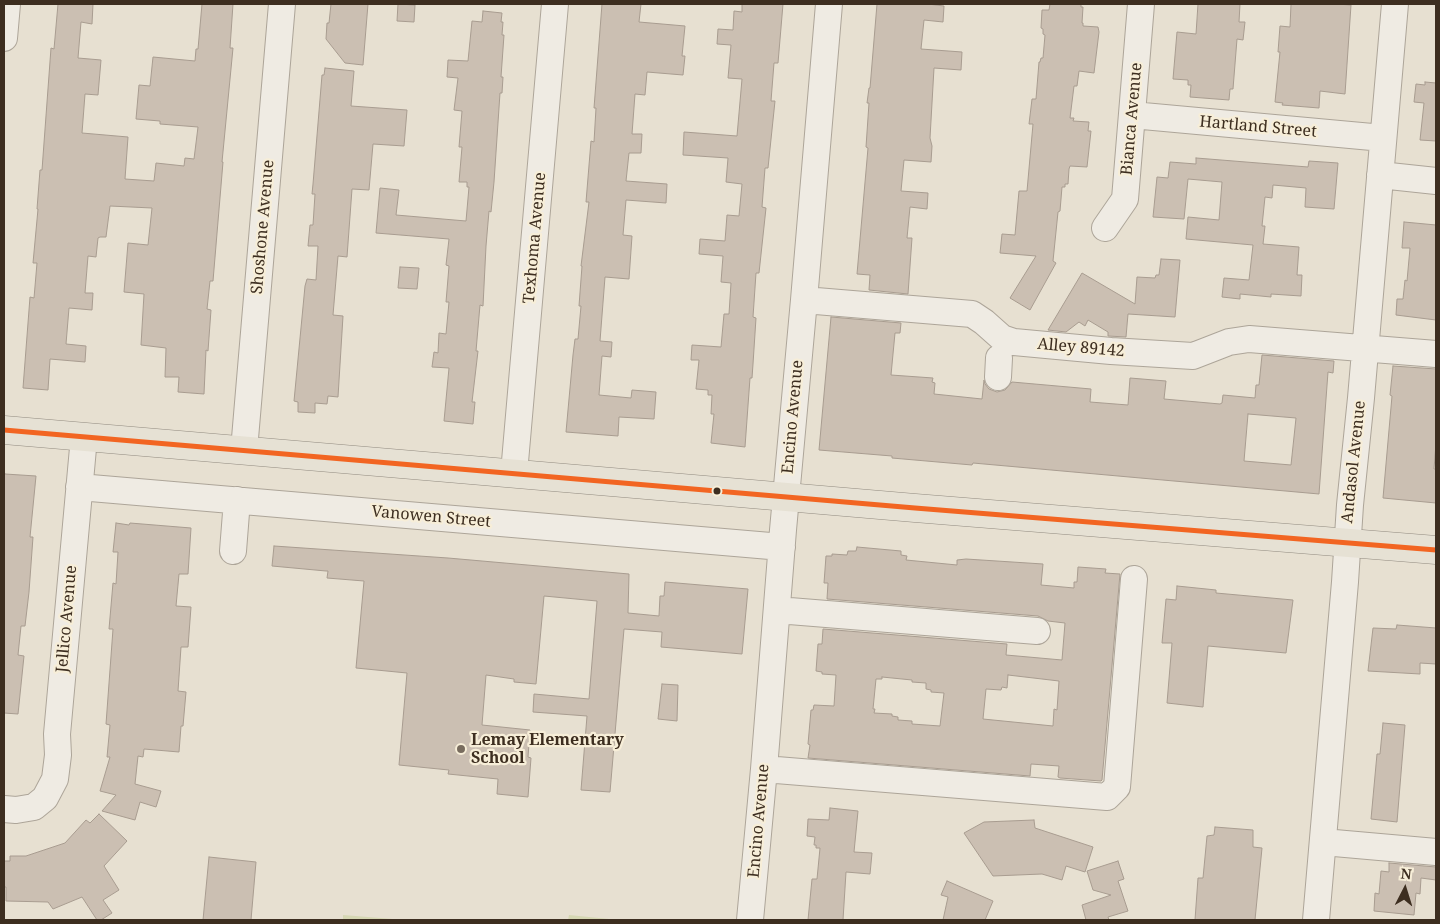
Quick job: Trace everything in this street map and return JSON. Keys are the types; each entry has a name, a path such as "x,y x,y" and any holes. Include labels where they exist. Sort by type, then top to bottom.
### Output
{"main road":[{"path":"4,430 1436,550"}],"street":[{"path":"4,38 7,4"},
{"name":"Shoshone Avenue","path":"244,450 282,4"},
{"name":"Texhoma Avenue","path":"514,473 555,4"},
{"name":"Encino Avenue","path":"750,920 829,4"},
{"name":"Bianca Avenue","path":"1105,228 1125,200 1141,4"},
{"name":"Andasol Avenue","path":"1316,920 1345,582 1346,543 1395,4"},
{"name":"Hartland Street","path":"1132,116 1383,138"},
{"path":"1380,175 1436,181"},
{"name":"Alley 89142","path":"804,300 972,314 1002,338 1014,342 1111,351 1193,356 1228,342 1249,339 1436,354"},
{"name":"Jellico Avenue","path":"4,809 16,810 34,807 45,798 55,779 57,734 84,437"},
{"name":"Vanowen Street","path":"79,487 782,547"},
{"path":"233,551 237,500"},
{"path":"764,769 1107,797 1117,787 1134,579"},
{"path":"777,610 1037,631"},
{"path":"1323,842 1436,852"}],"green space":[{"path":"343,915 405,920 343,920"},
{"path":"569,915 619,920 568,920"}],"building":[{"path":"58,4 93,4 92,24 81,22 78,58 101,60 98,95 85,94 82,133 128,137 125,179 154,181 156,163 184,166 185,158 194,159 198,127 160,124 160,121 136,119 139,85 150,86 153,57 195,61 196,49 198,49 202,4 233,4 230,48 233,48 213,281 210,281 207,309 211,310 208,351 206,350 204,394 178,392 179,377 165,377 166,348 141,345 144,294 124,292 128,243 148,245 152,208 110,206 106,237 98,238 96,257 88,256 85,293 93,293 92,310 69,308 66,344 86,346 85,362 50,359 48,390 23,388 30,297 34,298 37,263 33,263 51,48 54,49"},
{"path":"331,4 368,4 363,65 345,63 326,39"},
{"path":"398,4 415,5 414,22 397,21"},
{"path":"602,4 641,4 639,22 685,26 682,56 685,56 683,75 647,72 645,95 635,94 632,134 642,134 641,153 629,153 626,181 667,184 666,203 626,200 623,235 632,236 629,279 605,277 600,341 612,342 611,357 602,356 599,395 631,398 632,390 656,392 654,419 619,417 618,436 566,432 573,355 575,339 578,339 581,306 579,306 581,266 589,202 586,202 591,141 594,142 596,108 594,108"},
{"path":"742,4 783,4 778,63 774,63 771,101 775,101 768,168 765,168 762,207 766,208 759,273 756,273 753,317 756,318 745,447 711,443 714,414 711,414 712,395 708,395 708,390 696,389 699,360 691,360 692,345 721,347 724,314 729,314 731,283 721,282 723,256 699,254 700,239 725,241 727,215 739,216 742,184 726,182 728,158 683,155 684,132 737,136 742,79 728,78 731,45 717,44 718,29 733,30 734,11 742,12"},
{"path":"877,4 928,4 944,6 943,22 924,20 921,49 962,52 961,70 934,68 930,138 932,146 931,162 904,160 901,191 928,193 927,209 910,207 907,238 912,238 908,294 869,290 870,275 857,274 868,148 866,147 869,103 867,103"},
{"path":"1050,4 1081,4 1081,7 1083,7 1083,26 1098,27 1099,32 1094,73 1079,71 1077,86 1074,86 1070,118 1074,118 1073,121 1089,122 1088,131 1091,131 1087,167 1070,166 1068,184 1062,187 1060,211 1058,212 1053,261 1056,263 1030,310 1010,298 1036,256 1000,253 1002,234 1015,235 1019,191 1027,191 1033,124 1029,124 1032,99 1036,99 1039,62 1043,58 1045,35 1041,28 1042,10 1049,10"},
{"path":"1198,4 1240,4 1239,22 1245,22 1243,40 1237,39 1233,89 1230,89 1229,100 1190,97 1191,85 1188,85 1188,80 1173,79 1177,32 1196,34"},
{"path":"1291,4 1351,5 1345,94 1320,91 1319,108 1282,105 1283,103 1275,102 1280,52 1278,52 1280,26 1290,27"},
{"path":"483,11 502,13 502,35 504,35 501,77 503,77 502,93 500,93 491,212 489,211 483,306 480,305 476,351 478,351 472,402 475,402 473,424 444,421 449,368 432,367 434,352 438,353 439,333 446,334 449,302 446,302 449,266 446,265 449,239 376,233 380,188 399,190 396,215 466,221 469,187 467,187 467,182 459,182 462,147 459,147 462,111 454,110 458,78 447,77 448,60 468,61 472,21 482,22"},
{"path":"325,68 354,71 351,106 407,110 404,146 373,144 369,190 352,189 347,257 338,256 333,315 343,316 338,397 328,396 327,404 315,403 315,413 298,412 298,402 294,401 305,286 307,279 316,280 318,246 308,246 310,225 313,225 315,194 312,194 322,75 324,75"},
{"path":"1425,82 1436,83 1436,141 1420,140 1424,103 1414,102 1416,84 1425,85"},
{"path":"1196,158 1308,167 1309,161 1338,163 1334,209 1305,207 1306,188 1273,185 1272,198 1265,197 1262,226 1265,226 1263,244 1299,247 1297,275 1302,275 1301,296 1271,294 1271,297 1240,294 1240,299 1222,297 1224,278 1249,280 1253,245 1186,239 1188,217 1219,220 1222,182 1188,179 1184,219 1153,217 1157,177 1168,178 1170,162 1196,164"},
{"path":"1404,222 1436,225 1436,320 1396,315 1397,299 1403,299 1405,280 1407,281 1410,248 1402,248"},
{"path":"1161,259 1180,260 1175,317 1128,314 1126,337 1108,336 1108,332 1088,320 1085,326 1079,322 1066,332 1048,330 1082,273 1135,304 1137,277 1155,278 1156,275 1159,275"},
{"path":"400,267 419,268 417,289 398,288"},
{"path":"831,317 901,323 900,333 895,333 891,375 933,378 932,382 935,383 934,394 982,399 984,380 989,389 997,392 1005,390 1012,382 1091,389 1090,402 1128,405 1130,378 1166,381 1164,399 1220,404 1222,403 1223,395 1255,398 1256,385 1259,385 1262,355 1334,361 1333,373 1328,372 1319,494 973,463 972,465 892,458 892,456 819,450","holes":["1248,414 1296,418 1291,465 1244,461"]},
{"path":"1393,366 1436,369 1434,469 1436,469 1436,503 1383,498"},
{"path":"5,474 36,476 30,537 33,537 29,592 25,626 21,626 18,655 24,656 18,714 4,713"},
{"path":"116,523 191,528 188,574 179,574 176,606 191,607 188,647 181,647 178,691 186,692 179,752 144,749 143,757 138,756 135,784 161,791 156,807 140,802 135,820 102,811 116,795 100,791 110,757 107,757 110,725 106,724 113,629 109,629 113,583 116,584 118,552 113,552"},
{"path":"274,546 448,558 629,574 628,613 659,616 660,596 664,596 665,582 748,589 742,654 661,647 662,632 624,629 610,792 581,790 587,716 533,712 534,694 589,699 597,601 544,596 536,684 514,682 514,679 486,675 482,725 530,730 528,757 531,758 528,797 497,794 498,779 448,774 449,770 399,765 407,673 356,668 364,581 327,578 328,571 272,566"},
{"path":"857,547 901,551 901,555 907,556 906,560 957,565 957,560 966,559 1043,564 1041,585 1074,588 1074,582 1077,582 1078,567 1106,569 1105,573 1120,574 1102,780 1060,778 1058,777 1059,766 1031,764 1030,776 808,758 811,710 813,710 814,705 834,706 836,675 822,674 822,672 816,671 818,644 822,644 823,629 1007,644 1006,655 1062,660 1065,623 1048,621 1038,616 827,599 828,583 824,583 826,556 832,556 832,554 847,555 848,551 856,551","holes":["1008,675 1059,681 1057,710 1054,709 1053,726 983,719 986,689 1001,690 1002,687 1007,688","882,677 926,683 926,689 931,690 931,692 944,693 940,726 912,724 912,721 898,720 898,717 892,716 892,714 874,713 876,679 882,679"]},
{"path":"1177,586 1216,590 1216,593 1293,600 1286,653 1208,646 1203,707 1167,703 1172,643 1162,643 1166,599 1176,600"},
{"path":"1397,625 1436,628 1436,664 1420,663 1420,674 1368,671 1373,628 1396,629"},
{"path":"662,684 678,685 677,721 658,719"},
{"path":"1383,723 1405,725 1397,822 1371,819 1377,754 1380,754"},
{"path":"830,808 858,811 854,852 872,853 870,874 846,872 843,920 808,920 812,879 817,879 820,848 816,848 816,845 814,845 815,837 807,836 808,819 829,820"},
{"path":"99,814 127,841 104,866 119,890 103,900 112,913 101,920 97,920 82,897 53,909 48,902 6,901 4,861 10,861 10,856 26,856 65,843 86,820 90,823"},
{"path":"1034,820 1035,828 1093,847 1085,872 1066,866 1062,880 1042,874 993,876 964,833 984,822"},
{"path":"1215,827 1253,830 1253,847 1262,848 1255,920 1195,920 1198,878 1203,878 1207,836 1214,835"},
{"path":"209,857 256,862 251,920 203,920"},
{"path":"1118,861 1124,879 1118,881 1128,911 1108,917 1109,920 1086,920 1082,905 1111,895 1093,890 1087,871"},
{"path":"1389,863 1436,867 1436,880 1421,878 1420,894 1416,893 1414,915 1374,911 1375,893 1379,894 1381,871 1389,872"},
{"path":"947,881 993,901 985,920 943,920 948,897 941,895"}],"transit line":[{"path":"4,430 915,508 1436,550"}],"place":[{"name":"Lemay Elementary School","path":"461,749"}]}
